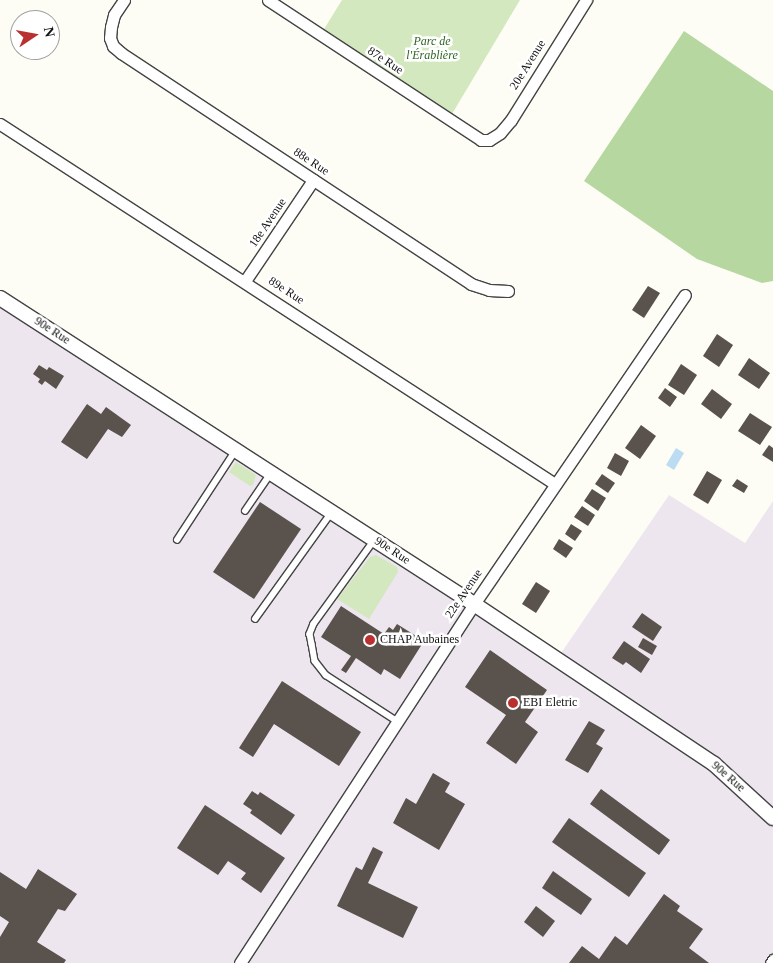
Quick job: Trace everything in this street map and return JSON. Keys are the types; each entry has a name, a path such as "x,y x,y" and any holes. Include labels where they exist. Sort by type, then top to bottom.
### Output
{"street":[{"name":"88e Rue","path":"124,0 114,15 110,38 113,46 121,53 471,284 489,290 508,290"},
{"name":"87e Rue","path":"268,0 481,140 489,140"},
{"name":"20e Avenue","path":"489,140 500,133 510,120 586,0"},
{"name":"89e Rue","path":"0,124 245,281 555,484"},
{"name":"18e Avenue","path":"245,281 313,180"},
{"name":"22e Avenue","path":"240,963 474,604 685,295"},
{"name":"90e Rue","path":"0,298 474,604 714,764 773,818"}],"lane":[{"path":"177,540 236,450"},
{"path":"245,511 271,473"},
{"path":"255,619 332,512"},
{"path":"375,540 314,624 310,634 315,661 326,675 397,722"}],"shaded area":[{"path":"0,298 557,659 669,495 745,543 773,501 773,963 0,963"}],"green space":[{"name":"Parc de l'Érablière","path":"342,0 520,0 449,119 321,34"},
{"path":"684,31 773,91 773,281 762,283 697,259 584,181"},
{"path":"236,462 256,475 253,485 250,486 229,472"},
{"path":"376,555 397,567 398,572 369,619 337,599 370,557"}],"water":[{"path":"676,448 684,453 674,470 666,465"}],"building":[{"path":"648,286 660,293 644,318 632,310"},
{"path":"717,334 733,345 719,367 703,356"},
{"path":"749,358 770,373 759,389 738,375"},
{"path":"681,364 697,375 684,395 668,385"},
{"path":"39,365 47,370 49,367 64,376 56,389 45,381 42,385 38,382 40,379 33,374"},
{"path":"665,388 677,397 670,407 658,398"},
{"path":"712,389 732,404 721,419 701,404"},
{"path":"87,404 101,414 106,407 131,425 122,437 108,429 87,459 61,442"},
{"path":"750,413 772,427 760,445 738,431"},
{"path":"641,425 656,436 640,459 625,448"},
{"path":"769,445 773,448 773,462 762,455"},
{"path":"615,453 629,461 621,476 607,468"},
{"path":"707,471 722,480 708,504 693,495"},
{"path":"602,474 615,483 608,493 595,484"},
{"path":"737,479 748,486 744,493 732,486"},
{"path":"592,489 606,498 598,511 584,501"},
{"path":"260,502 301,529 254,599 213,572"},
{"path":"582,506 595,515 588,526 574,517"},
{"path":"571,524 582,531 575,541 565,534"},
{"path":"559,539 573,548 566,558 553,549"},
{"path":"536,582 550,591 536,613 522,604"},
{"path":"341,606 384,634 389,627 393,630 397,624 424,641 400,679 384,669 381,675 356,658 346,673 341,670 351,656 321,637"},
{"path":"642,613 662,627 653,641 632,627"},
{"path":"643,638 657,646 652,655 638,647"},
{"path":"624,641 650,659 641,673 626,662 623,665 612,658"},
{"name":"EBI Eletric","path":"490,650 547,690 525,722 538,732 516,764 486,743 506,715 465,687"},
{"path":"282,681 361,732 339,766 274,724 253,757 239,748"},
{"path":"589,721 605,730 596,744 603,748 588,773 565,760"},
{"path":"433,773 450,783 445,792 465,804 439,850 393,823 406,798 416,804"},
{"path":"601,789 670,840 659,855 590,804"},
{"path":"252,791 258,795 260,792 295,815 281,835 250,813 252,810 243,804"},
{"path":"205,805 285,858 261,893 241,879 246,873 228,861 218,875 177,848"},
{"path":"569,818 646,873 629,897 552,842"},
{"path":"373,847 383,852 368,883 418,907 403,938 337,906 356,867 362,870"},
{"path":"38,869 77,894 65,911 58,909 37,942 66,960 64,963 0,963 0,937 9,922 0,916 0,872 26,889"},
{"path":"553,871 592,899 581,915 542,888"},
{"path":"664,894 680,906 677,911 703,929 689,948 709,963 569,963 582,946 599,959 615,936 627,945"},
{"path":"536,906 555,921 543,937 524,922"}],"place":[{"name":"CHAP Aubaines","path":"370,640"},
{"name":"EBI Eletric","path":"513,703"}]}
